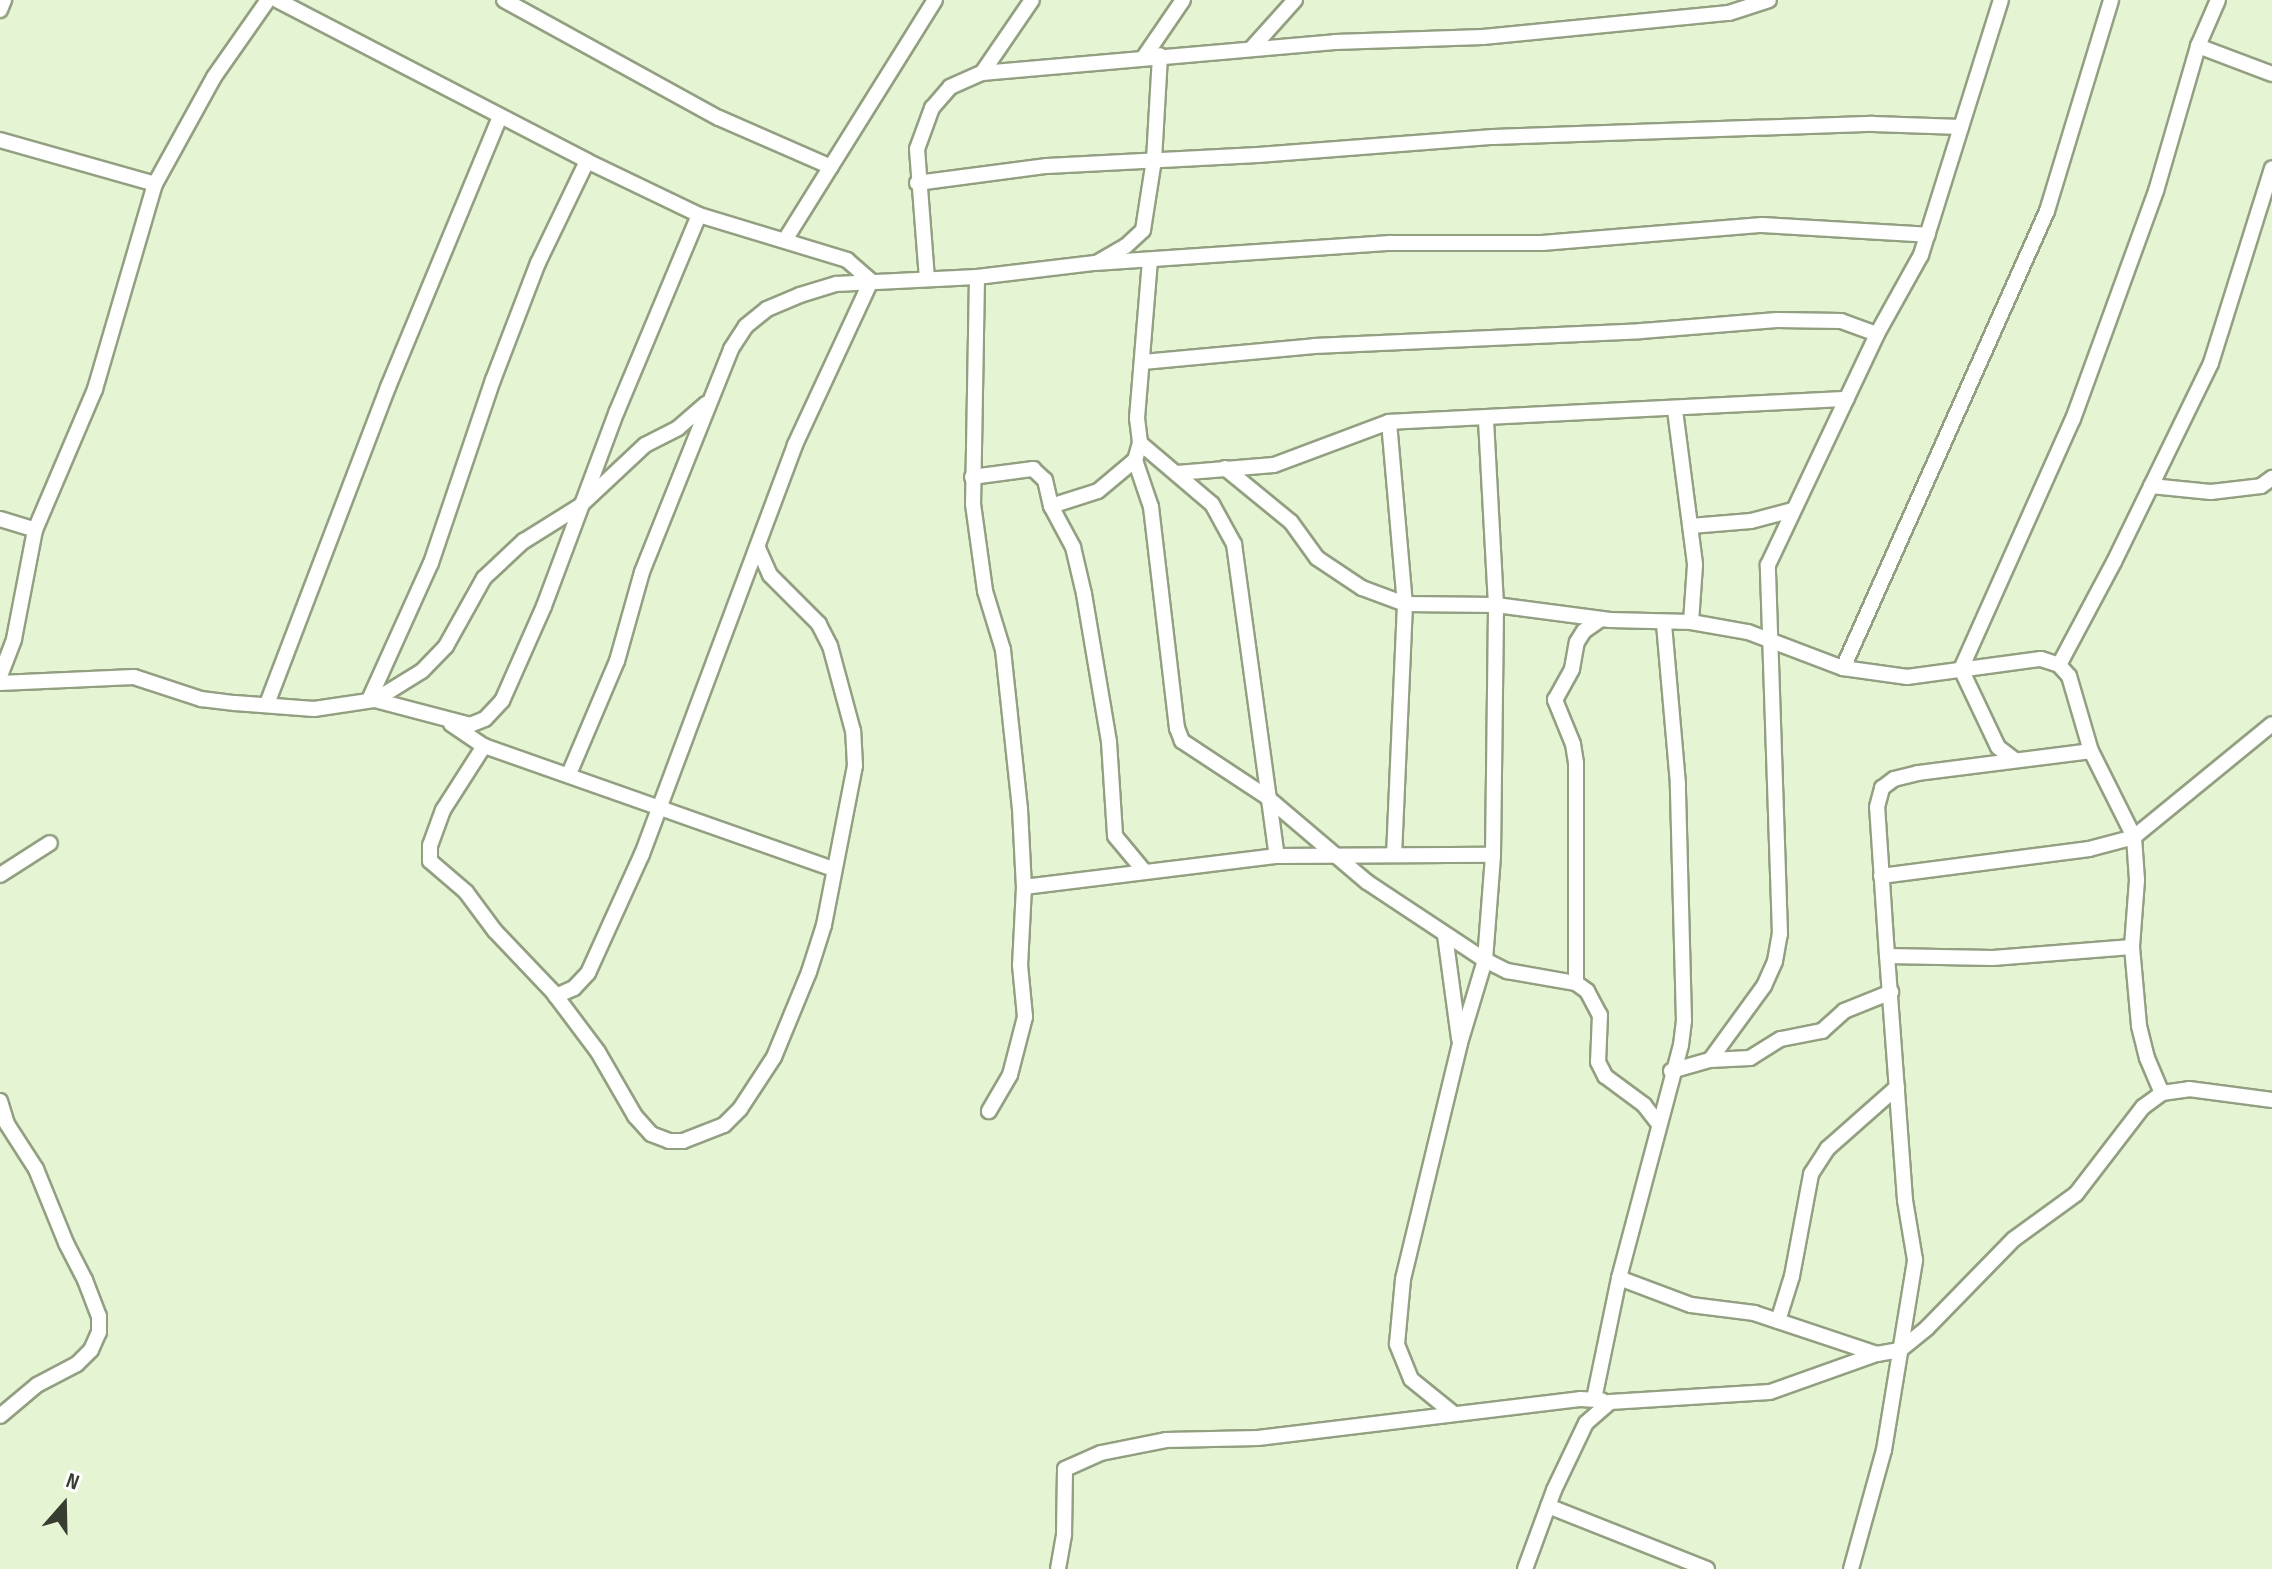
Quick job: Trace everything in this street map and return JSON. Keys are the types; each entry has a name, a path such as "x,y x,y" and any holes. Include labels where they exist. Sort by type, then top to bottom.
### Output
{"street":[{"path":"0,10 4,0"},
{"path":"0,676 14,639 35,530 95,389 155,184 214,77 268,0"},
{"path":"277,0 587,161 699,215 847,260 871,281"},
{"path":"504,0 719,118 831,167"},
{"path":"785,240 935,0"},
{"path":"982,73 1032,0"},
{"path":"1144,57 1183,0"},
{"path":"1251,49 1295,0"},
{"path":"927,279 917,183 917,149 932,108 950,87 982,73 1160,55 1483,37 1729,13 1769,0"},
{"path":"1710,1060 1764,986 1780,934 1768,565 1877,334 1921,255 2001,0"},
{"path":"1843,668 2037,236 2111,0"},
{"path":"2015,760 1998,747 1961,669 2073,419 2156,191 2198,46 2218,0"},
{"path":"2198,46 2272,74"},
{"path":"1095,263 1126,246 1143,230 1154,160 1160,55"},
{"path":"267,704 388,387 500,116"},
{"path":"917,183 1047,166 1493,137 1873,124 1961,127"},
{"path":"0,140 155,184"},
{"path":"372,700 431,563 493,380 538,263 587,161"},
{"path":"2059,665 2211,363 2272,168"},
{"path":"372,700 447,722 470,725 485,719 502,701 544,606 580,506 699,215"},
{"path":"569,774 617,661 642,572 707,403 731,349 746,326 767,309 836,284 977,277 1095,263 1390,243 1542,243 1762,225 1928,235"},
{"path":"1051,506 1098,491 1135,460 1140,443 1137,418 1150,260"},
{"path":"977,277 972,477 985,591 1003,650 1021,821 1024,887 1020,965 1025,1017 1010,1075 989,1111"},
{"path":"556,996 574,988 588,973 642,854 795,445 871,281"},
{"path":"1143,362 1314,346 1641,331 1777,320 1841,321 1877,334"},
{"path":"1177,473 1274,465 1389,422 1846,399"},
{"path":"0,683 134,677 201,699 314,709 372,700 422,671 446,646 475,593 492,570 524,541 580,506 645,445 678,428 707,403"},
{"path":"1675,410 1695,565 1691,622"},
{"path":"1454,1414 1411,1379 1397,1344 1403,1279 1460,1043 1485,960 1493,855 1496,605 1486,418"},
{"path":"1389,422 1405,604 1394,853"},
{"path":"1140,443 1212,504 1234,544 1277,856"},
{"path":"1135,460 1151,507 1177,728 1182,741 1267,797 1367,882 1485,960 1507,971 1576,983 1587,991 1600,1015 1598,1062 1605,1076 1644,1105 1658,1123"},
{"path":"1225,468 1291,522 1317,558 1362,588 1405,604 1496,605 1601,619 1691,622 1748,632 1843,668 1907,677 2041,659 2059,665 2069,676 2091,751 2134,837 2137,880 2132,947 2139,1026 2147,1058 2162,1093"},
{"path":"972,477 1033,469 1045,480 1051,506 1073,547 1084,594 1109,742 1115,836 1145,872"},
{"path":"2151,486 2211,492 2261,486 2272,478"},
{"path":"1691,526 1751,521 1793,510"},
{"path":"0,519 35,530"},
{"path":"484,746 443,810 430,845 430,861 466,892 495,931 556,996 598,1052 635,1116 651,1134 669,1141 710,1133 724,1125 740,1109 774,1057 824,925 855,766 844,691 819,624 770,575 758,548"},
{"path":"1576,983 1576,763 1573,744 1555,700 1572,669 1577,642 1584,631 1601,619"},
{"path":"1594,1399 1619,1278 1671,1071 1681,1045 1684,1021 1678,784 1664,623"},
{"path":"447,722 484,746 660,805 834,869"},
{"path":"1881,876 2089,849 2134,837 2272,724"},
{"path":"1851,1569 1884,1450 1915,1260 1905,1200 1881,876 1877,807 1882,788 1894,779 1918,773 2091,751"},
{"path":"0,875 50,843"},
{"path":"1024,887 1277,856 1394,853 1493,855"},
{"path":"1445,935 1460,1043"},
{"path":"1887,956 1993,958 2132,947"},
{"path":"1671,1071 1710,1060 1750,1058 1781,1039 1814,1035 1844,1011 1891,992"},
{"path":"1778,1321 1792,1276 1811,1174 1828,1148 1897,1087"},
{"path":"1058,1569 1064,1534 1065,1469 1086,1458 1166,1440 1258,1438 1594,1399 1610,1402 1770,1392 1877,1354 1900,1350 1927,1328 2014,1239 2076,1194 2143,1107 2162,1093 2189,1089 2272,1100"},
{"path":"0,1101 7,1124 36,1169 66,1243 85,1280 99,1316 99,1332 91,1350 77,1364 37,1385 0,1416"},
{"path":"1619,1278 1691,1305 1733,1308 1877,1354"},
{"path":"1525,1569 1548,1506 1586,1423 1610,1402"},
{"path":"1548,1506 1707,1569"}]}
